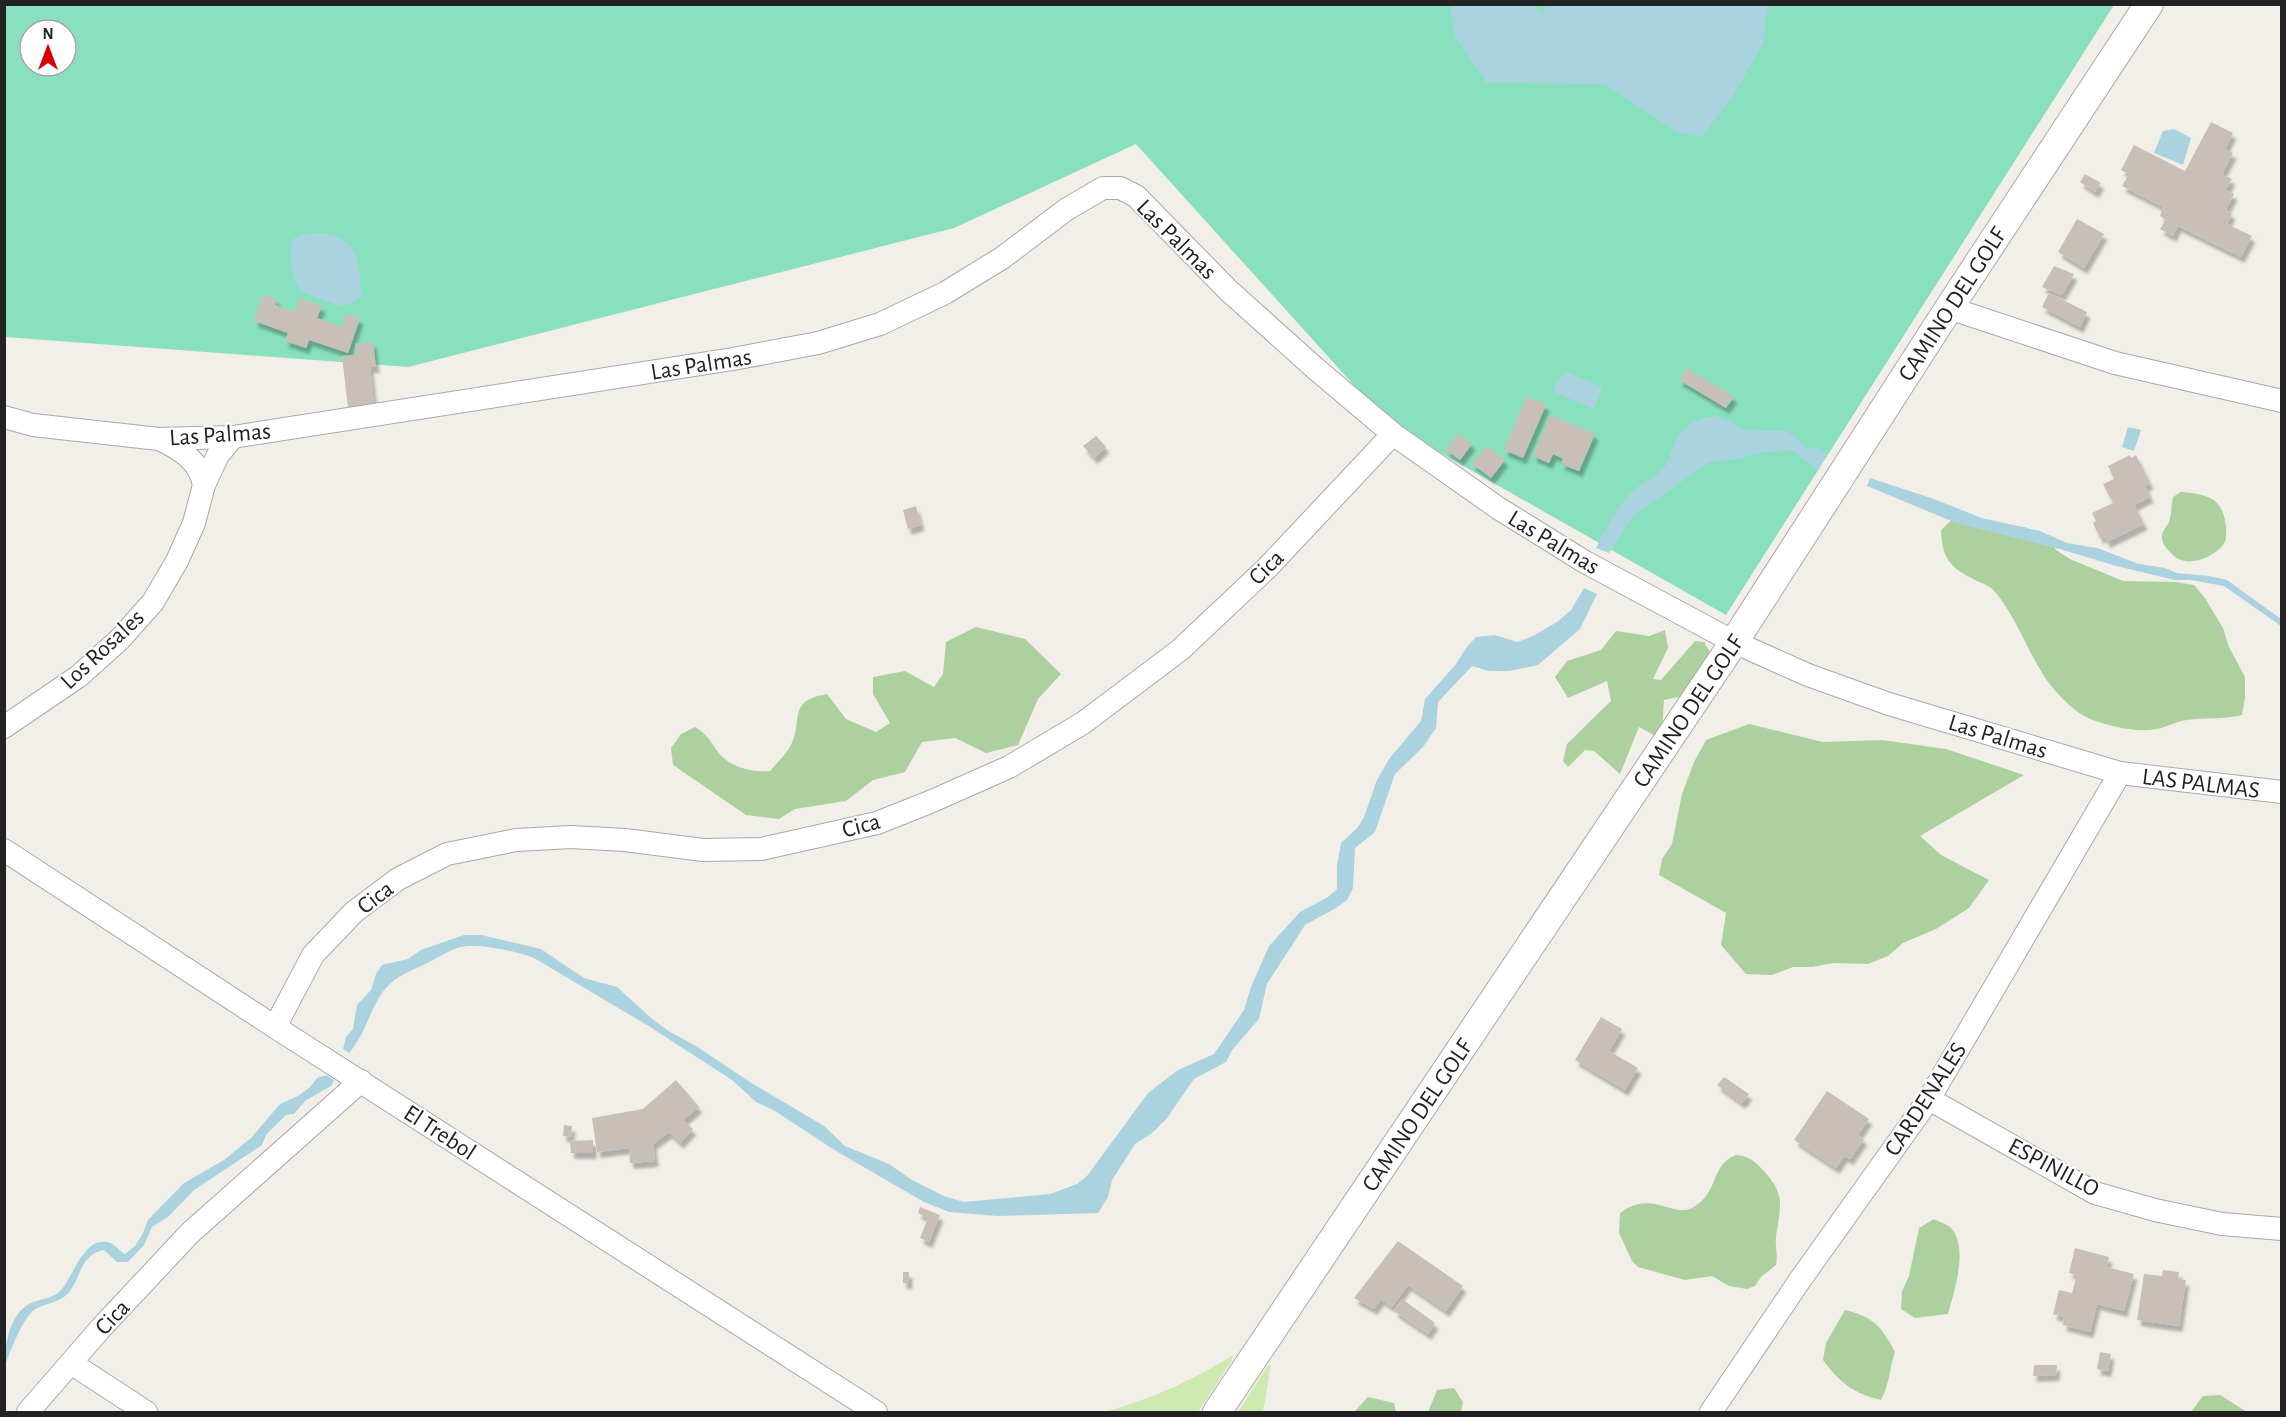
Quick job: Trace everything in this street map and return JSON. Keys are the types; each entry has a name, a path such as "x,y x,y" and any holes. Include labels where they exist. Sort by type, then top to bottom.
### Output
{"street":[{"name":"CAMINO DEL GOLF","path":"1217,1413 1734,642 1948,308 2149,4"},
{"name":"Las Palmas","path":"4,417 33,424 159,439 233,437 733,359 818,343 880,324 945,293 1002,258 1067,209 1103,188 1120,188 1136,196 1228,290 1393,434 1498,508 1575,556 1734,642 1808,675 1879,700 2120,773"},
{"path":"1948,308 2115,363 2282,401"},
{"name":"Cica","path":"275,1027 313,955 354,912 398,879 447,854 516,840 571,837 625,840 703,850 761,849 877,823 1009,766 1083,723 1180,650 1267,568 1393,434"},
{"name":"Los Rosales","path":"4,727 79,676 120,639 153,602 177,561 194,523 204,485 218,455 233,437"},
{"path":"159,439 182,452 196,466 204,485"},
{"name":"LAS PALMAS","path":"2120,773 2282,792"},
{"name":"CARDENALES","path":"1711,1413 1800,1280 1929,1099 2120,773"},
{"name":"El Trebol","path":"4,850 876,1413"},
{"name":"Cica","path":"28,1413 190,1233 361,1081"},
{"name":"ESPINILLO","path":"1929,1099 2095,1193 2155,1210 2222,1224 2282,1229"},
{"path":"71,1363 146,1413"}],"green space":[{"path":"4,5 2114,5 1726,615 1388,423 1136,144 954,228 408,367 5,337"},
{"path":"2181,492 2199,494 2212,499 2222,510 2224,517 2226,539 2224,543 2219,550 2200,560 2179,560 2162,540 2170,518 2173,497"},
{"path":"1954,518 2024,527 2045,536 2056,550 2070,559 2123,581 2175,582 2194,585 2205,598 2223,628 2229,647 2245,677 2242,715 2187,720 2157,729 2140,730 2112,726 2081,714 2063,699 2048,681 2010,613 1996,593 1954,567 1946,556 1941,530"},
{"path":"976,627 1025,639 1061,674 1038,699 1018,745 986,753 955,738 922,742 905,772 873,780 846,801 795,809 779,819 746,815 673,765 671,748 681,734 695,727 705,735 721,755 735,765 746,769 770,771 791,745 801,707 814,697 827,694 846,719 876,732 890,723 873,694 873,677 905,671 934,687 943,674 946,642"},
{"path":"1665,630 1668,648 1653,679 1661,680 1695,641 1704,642 1712,656 1697,693 1664,700 1662,732 1654,735 1639,727 1620,774 1594,751 1585,750 1568,767 1563,761 1567,744 1611,701 1607,681 1568,698 1555,677 1567,661 1601,650 1616,631 1649,636"},
{"path":"1749,724 1823,742 1882,740 1946,749 2024,775 1920,836 1941,855 1989,880 1969,908 1936,929 1903,943 1888,956 1868,964 1834,963 1812,967 1793,967 1772,975 1746,974 1721,945 1726,913 1659,875 1662,859 1672,844 1682,794 1694,762 1706,740"},
{"path":"1736,1155 1746,1157 1757,1164 1778,1192 1780,1207 1776,1237 1776,1265 1761,1277 1755,1286 1747,1289 1729,1286 1712,1276 1685,1280 1638,1267 1632,1261 1619,1233 1620,1213 1631,1206 1642,1204 1677,1210 1692,1208 1707,1195 1722,1166"},
{"path":"1934,1219 1951,1228 1956,1236 1960,1258 1956,1282 1948,1314 1915,1318 1901,1309 1902,1291 1909,1276 1919,1228"},
{"path":"1845,1310 1863,1316 1876,1324 1895,1352 1881,1400 1855,1391 1835,1375 1823,1360 1826,1343"},
{"path":"1233,1355 1198,1412 1104,1412 1138,1402 1171,1388"},
{"path":"1268,1365 1271,1365 1263,1412 1238,1412"},
{"path":"1454,1388 1463,1402 1461,1412 1428,1412 1437,1390"},
{"path":"2220,1395 2247,1412 2191,1412 2203,1396"},
{"path":"1368,1397 1394,1403 1396,1412 1354,1412"}],"water":[{"path":"1546,4 1768,5 1763,43 1733,96 1701,137 1679,133 1605,84 1487,83 1455,36 1450,5 1536,5 1543,16"},
{"path":"2174,129 2191,138 2183,165 2154,153 2163,131"},
{"path":"323,233 345,241 351,247 358,263 362,295 349,304 338,305 308,294 301,290 295,280 290,256 292,242 302,235"},
{"path":"1569,373 1602,387 1594,409 1555,392 1556,379"},
{"path":"1719,416 1744,430 1787,431 1809,449 1817,447 1827,455 1818,471 1794,451 1763,452 1739,459 1709,462 1633,516 1609,553 1596,548 1609,523 1625,500 1638,487 1664,468 1680,433 1697,421"},
{"path":"2128,427 2141,430 2134,451 2122,447"},
{"path":"1870,478 1982,518 2040,531 2067,543 2097,548 2139,564 2165,568 2177,573 2227,580 2281,619 2281,626 2224,586 2191,580 2175,580 1956,523 1867,486"},
{"path":"1584,588 1597,594 1580,629 1538,665 1509,671 1489,671 1472,666 1438,702 1436,728 1423,747 1395,774 1375,832 1355,848 1353,888 1347,900 1305,925 1267,984 1259,1019 1232,1050 1226,1062 1194,1079 1167,1118 1152,1133 1135,1144 1112,1180 1108,1197 1098,1213 998,1216 949,1212 924,1202 836,1151 775,1111 756,1102 732,1080 647,1025 534,958 506,950 474,946 457,948 399,977 382,993 349,1053 343,1049 346,1037 353,1029 357,1005 371,990 376,974 382,965 408,959 421,950 464,935 481,935 541,949 584,978 617,987 670,1032 824,1126 845,1146 889,1164 912,1180 944,1196 964,1202 1050,1194 1077,1184 1087,1176 1148,1093 1178,1070 1214,1054 1244,1010 1251,987 1269,946 1300,912 1328,897 1337,889 1337,865 1341,843 1358,827 1364,817 1377,780 1389,759 1421,721 1425,699 1456,664 1466,648 1476,637 1495,635 1517,642 1533,636 1557,622 1571,610"},
{"path":"326,1075 334,1080 331,1086 305,1101 294,1114 286,1115 266,1135 262,1145 194,1190 168,1217 152,1227 144,1245 128,1262 117,1262 104,1250 89,1257 70,1291 64,1297 34,1310 25,1320 5,1367 9,1332 12,1323 22,1309 59,1292 86,1251 93,1245 101,1242 110,1243 125,1254 135,1246 148,1220 184,1183 224,1160 251,1138 280,1104 298,1096 317,1078"}],"building":[{"path":"2211,122 2233,133 2225,149 2233,153 2222,174 2232,179 2226,190 2234,194 2226,210 2232,213 2227,224 2252,236 2241,257 2178,226 2173,236 2160,229 2166,220 2160,216 2163,207 2122,186 2129,174 2121,170 2134,145 2185,171"},
{"path":"2085,174 2101,183 2095,192 2080,182"},
{"path":"2077,219 2104,234 2084,268 2058,252"},
{"path":"2054,266 2074,274 2062,295 2042,287"},
{"path":"2049,293 2087,312 2080,327 2042,307"},
{"path":"263,295 277,299 275,305 295,312 300,298 322,306 317,318 342,327 346,314 360,318 348,353 309,340 306,348 285,341 288,333 254,321"},
{"path":"373,342 376,367 370,367 375,413 349,416 342,356 356,355 355,344"},
{"path":"1687,368 1734,397 1726,408 1679,380"},
{"path":"1527,396 1546,405 1523,458 1504,450"},
{"path":"1550,415 1595,434 1579,471 1561,464 1563,459 1553,454 1549,463 1533,456"},
{"path":"1458,433 1472,444 1460,460 1446,450"},
{"path":"1096,436 1106,447 1094,458 1083,446"},
{"path":"1487,446 1505,460 1491,478 1472,464"},
{"path":"2130,455 2131,458 2136,455 2150,483 2145,486 2150,497 2134,505 2144,524 2107,542 2104,536 2100,538 2093,523 2096,521 2092,513 2113,503 2103,484 2114,479 2108,466"},
{"path":"916,506 921,525 908,529 903,510"},
{"path":"1601,1017 1622,1029 1609,1051 1638,1068 1625,1090 1575,1060"},
{"path":"1724,1077 1749,1094 1742,1103 1717,1085"},
{"path":"676,1080 699,1107 683,1120 693,1129 680,1143 669,1132 653,1144 655,1161 630,1163 629,1148 597,1152 592,1118 643,1109"},
{"path":"1827,1091 1869,1119 1858,1135 1864,1139 1850,1159 1844,1156 1836,1168 1794,1140"},
{"path":"564,1125 572,1126 571,1137 563,1136"},
{"path":"593,1140 593,1153 571,1153 570,1141"},
{"path":"920,1207 940,1215 929,1242 920,1238 928,1218 918,1213"},
{"path":"1398,1241 1463,1286 1446,1311 1408,1285 1392,1307 1381,1299 1374,1309 1354,1298"},
{"path":"2075,1248 2109,1257 2107,1267 2134,1274 2124,1311 2097,1304 2090,1332 2063,1325 2064,1317 2053,1314 2059,1290 2072,1293 2077,1275 2069,1273"},
{"path":"2163,1270 2179,1272 2178,1279 2186,1280 2179,1326 2137,1320 2144,1274 2162,1276"},
{"path":"903,1272 909,1272 909,1283 903,1283"},
{"path":"1402,1299 1435,1323 1428,1334 1394,1311"},
{"path":"2100,1352 2111,1354 2108,1371 2097,1369"},
{"path":"2034,1365 2057,1365 2056,1375 2033,1376"}]}
